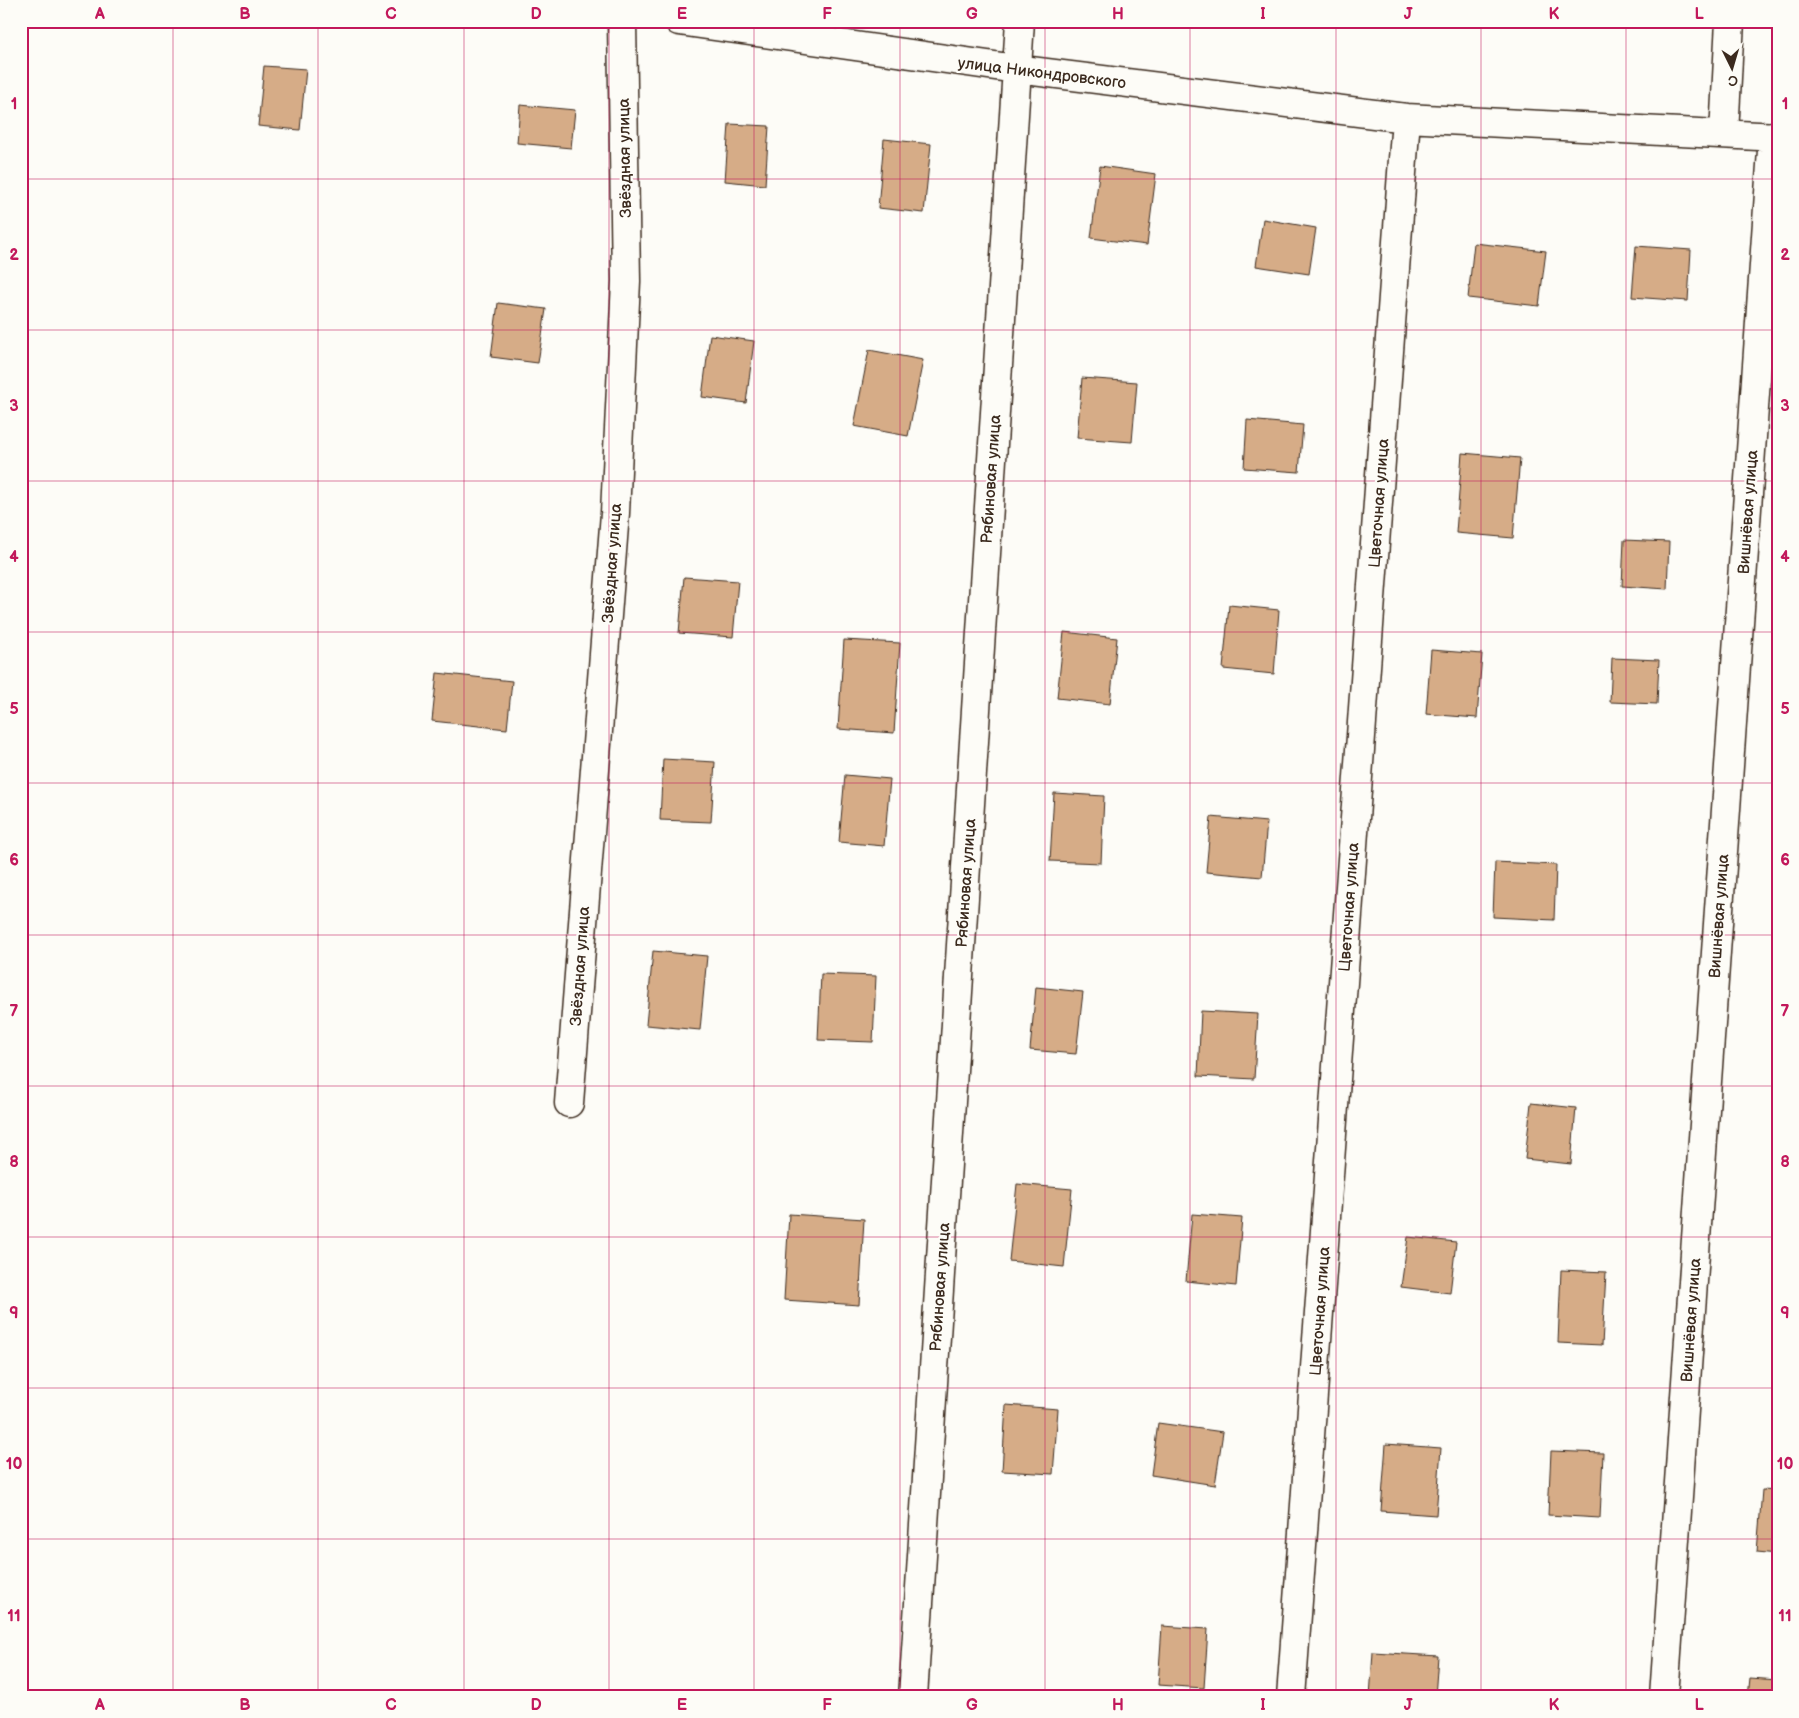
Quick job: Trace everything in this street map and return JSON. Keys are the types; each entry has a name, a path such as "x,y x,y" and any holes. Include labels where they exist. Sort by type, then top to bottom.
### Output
{"street":[{"name":"Звёздная улица","path":"569,1103 615,513 626,281 622,21"},
{"name":"улица Никондровского","path":"678,21 1016,69 1406,118 1775,136"},
{"name":"Рябиновая улица","path":"913,1697 1020,21"},
{"path":"1724,134 1730,21"},
{"name":"Цветочная улица","path":"1291,1697 1406,118"},
{"name":"Вишнёвая улица","path":"1664,1697 1775,136"}],"building":[{"path":"264,66 306,69 300,130 258,126"},
{"path":"520,105 575,110 571,148 517,143"},
{"path":"729,124 769,126 765,185 725,181"},
{"path":"884,139 931,144 924,213 878,208"},
{"path":"1100,166 1156,174 1147,245 1091,238"},
{"path":"1263,219 1316,228 1309,274 1256,266"},
{"path":"1474,243 1546,251 1539,306 1468,298"},
{"path":"1636,246 1691,250 1688,301 1632,297"},
{"path":"498,303 546,309 538,363 491,357"},
{"path":"710,335 754,341 746,403 702,397"},
{"path":"869,350 923,360 908,436 854,426"},
{"path":"1082,378 1137,382 1132,442 1077,438"},
{"path":"1247,420 1303,425 1299,472 1244,468"},
{"path":"1462,453 1520,458 1513,538 1456,533"},
{"path":"1624,540 1669,542 1667,589 1622,586"},
{"path":"684,577 738,581 733,637 679,633"},
{"path":"1229,605 1279,610 1274,674 1223,669"},
{"path":"1064,632 1117,638 1110,704 1057,698"},
{"path":"844,640 900,643 894,733 838,729"},
{"path":"1431,650 1482,654 1477,718 1426,714"},
{"path":"1612,658 1659,660 1657,704 1610,702"},
{"path":"437,673 512,681 507,729 432,721"},
{"path":"663,759 715,762 711,822 660,820"},
{"path":"845,775 890,779 884,846 839,842"},
{"path":"1054,793 1104,796 1101,863 1050,861"},
{"path":"1211,817 1267,822 1262,877 1206,872"},
{"path":"1495,862 1556,865 1554,920 1493,917"},
{"path":"653,951 707,956 700,1030 646,1025"},
{"path":"821,974 876,976 873,1042 818,1040"},
{"path":"1036,987 1083,992 1076,1054 1030,1050"},
{"path":"1201,1011 1258,1014 1254,1079 1198,1076"},
{"path":"1531,1103 1576,1108 1571,1164 1525,1159"},
{"path":"1017,1184 1072,1189 1064,1267 1009,1261"},
{"path":"789,1214 864,1219 859,1305 784,1300"},
{"path":"1192,1214 1242,1218 1236,1286 1186,1281"},
{"path":"1408,1237 1456,1242 1450,1293 1401,1287"},
{"path":"1561,1270 1606,1272 1602,1345 1558,1343"},
{"path":"1776,1271 1778,1271 1778,1319 1774,1319"},
{"path":"1006,1405 1058,1409 1053,1474 1002,1471"},
{"path":"1158,1423 1223,1432 1215,1485 1151,1475"},
{"path":"1386,1444 1441,1448 1436,1515 1381,1511"},
{"path":"1551,1451 1603,1453 1600,1518 1548,1515"},
{"path":"1762,1490 1778,1491 1778,1554 1757,1552"},
{"path":"1162,1626 1208,1629 1204,1688 1158,1685"},
{"path":"1373,1652 1438,1656 1435,1697 1370,1697"},
{"path":"1750,1678 1778,1680 1778,1697 1748,1697"},
{"path":"1528,1692 1586,1695 1586,1697 1528,1697"}]}
